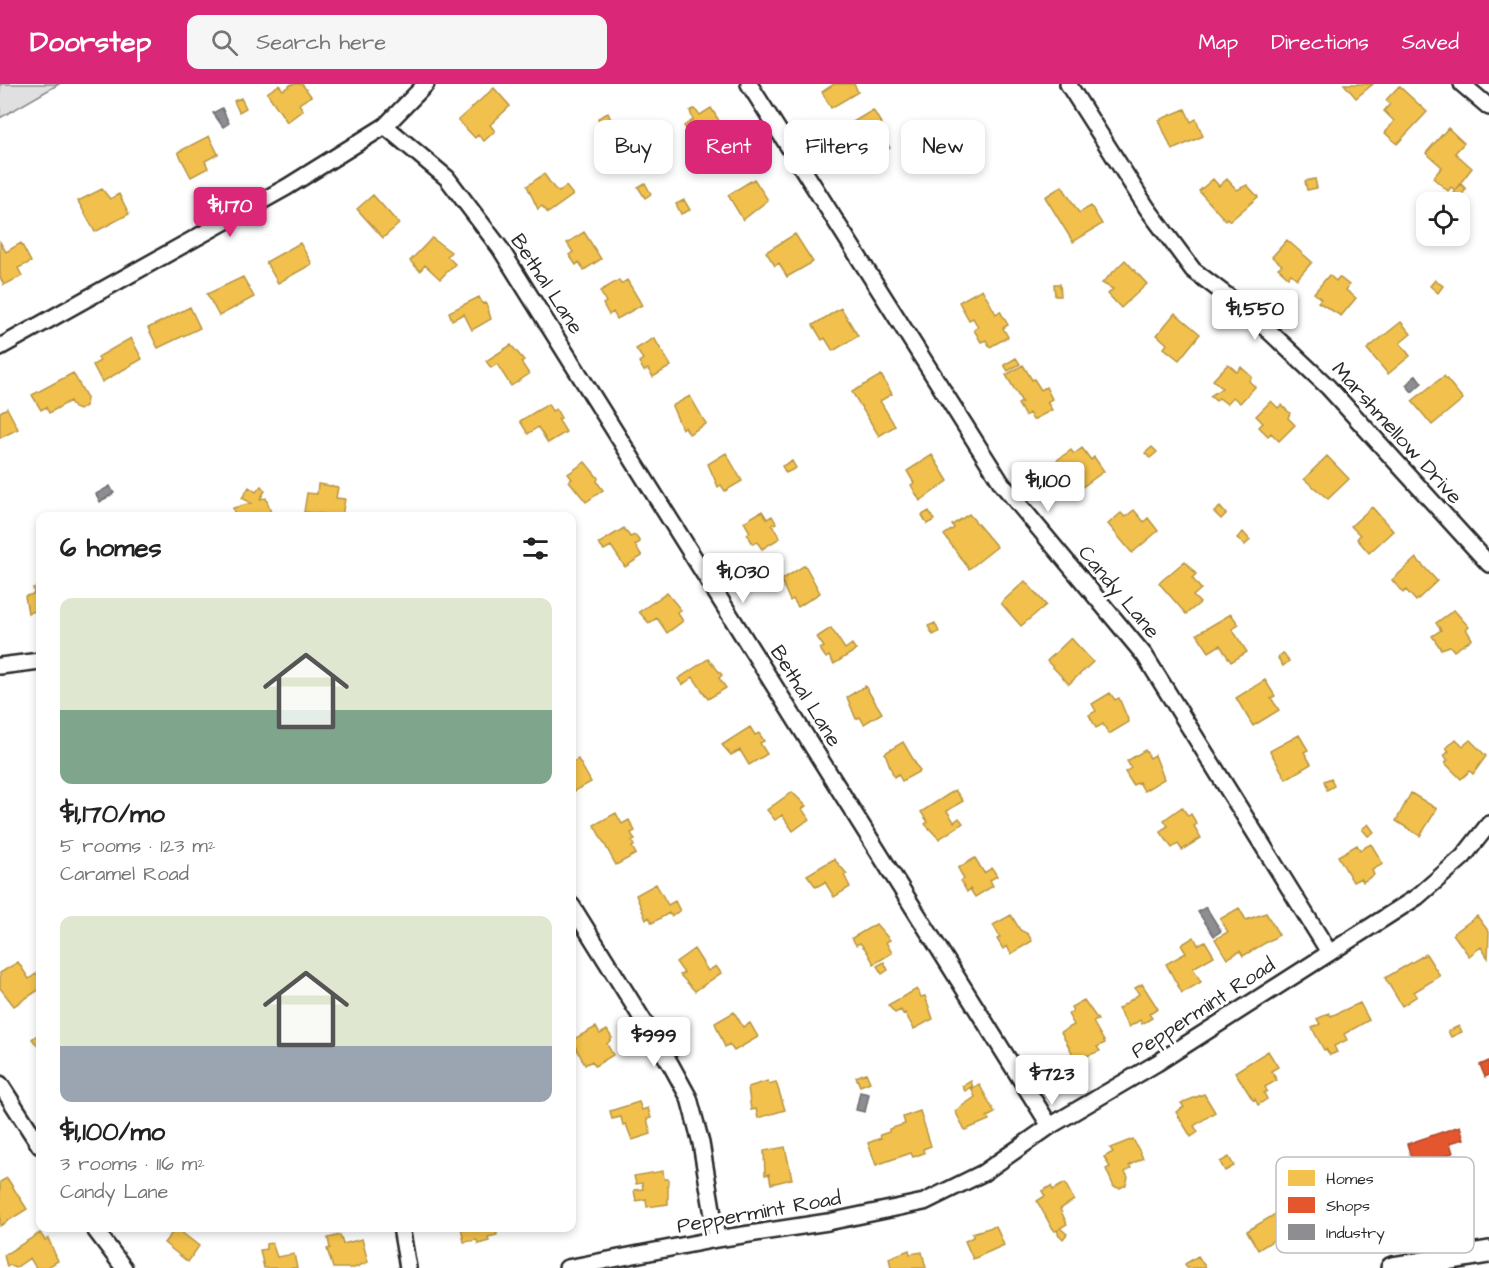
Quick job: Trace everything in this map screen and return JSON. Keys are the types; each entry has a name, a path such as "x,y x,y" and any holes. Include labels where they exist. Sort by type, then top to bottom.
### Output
{"main road":[{"path":"1392,1268 1489,1252"}],"street":[{"path":"0,348 287,187 385,126 426,84"},
{"name":"Candy Lane","path":"749,84 1002,484 1145,656 1329,952"},
{"name":"Marshmellow Drive","path":"1068,84 1147,208 1193,270 1251,314 1328,387 1489,564"},
{"path":"1462,84 1489,108"},
{"name":"Bethal Lane","path":"385,126 447,178 500,248 1050,1126"},
{"path":"0,666 36,662"},
{"name":"Peppermint Road","path":"567,1268 717,1239 828,1222 924,1202 983,1173 1050,1126 1157,1063 1417,897 1463,857 1489,824"},
{"path":"576,912 689,1098 701,1143 717,1239"},
{"path":"0,1084 36,1140"},
{"path":"97,1232 124,1268"},
{"path":"402,1232 408,1268"}],"shaded area":[{"path":"0,84 59,84 0,118"}],"building: Homes":[{"path":"292,84 302,84 311,96 299,104 303,110 287,122 267,93 279,85 283,90"},
{"path":"834,84 854,84 858,92 831,108 822,92"},
{"path":"1344,84 1373,84 1356,98"},
{"path":"1399,86 1427,112 1397,144 1385,133 1394,121 1384,111 1390,104 1386,100"},
{"path":"494,88 510,106 490,125 495,131 484,141 478,135 475,138 458,120"},
{"path":"241,98 246,108 239,112 234,101"},
{"path":"711,108 719,120 693,120 690,111 694,109 700,115"},
{"path":"1185,109 1191,122 1196,119 1203,136 1172,150 1159,120"},
{"path":"873,110 879,120 856,120"},
{"path":"608,113 611,120 599,120 598,118"},
{"path":"1448,128 1464,143 1455,153 1472,168 1455,190 1451,187 1448,191 1433,178 1442,167 1426,153"},
{"path":"209,136 218,154 205,161 208,168 191,177 178,152"},
{"path":"544,174 559,192 566,186 573,195 548,213 542,206 538,209 527,186"},
{"path":"754,179 768,200 743,220 728,195"},
{"path":"1213,179 1219,186 1227,179 1237,190 1247,185 1258,197 1230,221 1227,218 1225,220 1199,191"},
{"path":"1315,179 1317,188 1307,190 1305,181"},
{"path":"645,183 651,194 645,198 638,187"},
{"path":"1461,184 1466,189 1464,192 1454,192"},
{"path":"1062,186 1079,213 1091,206 1102,224 1073,242 1045,197"},
{"path":"102,189 110,199 119,194 129,214 95,232 78,201"},
{"path":"373,195 399,224 383,238 357,209"},
{"path":"684,200 690,210 681,214 676,204"},
{"path":"584,232 601,259 584,270 579,262 576,265 569,255 573,252 567,243"},
{"path":"795,234 813,262 787,277 779,263 775,266 766,252"},
{"path":"432,238 451,252 447,256 455,264 440,279 425,265 420,271 410,261"},
{"path":"1287,240 1312,262 1297,279 1291,274 1288,277 1278,268 1282,265 1272,257"},
{"path":"0,242 6,252 21,243 31,262 18,268 22,276 4,285 0,277"},
{"path":"300,243 312,264 278,283 266,262"},
{"path":"1125,260 1147,284 1121,308 1108,294 1113,289 1102,283"},
{"path":"1329,275 1336,281 1339,277 1349,285 1346,290 1356,298 1341,316 1318,302 1321,299 1314,293"},
{"path":"243,277 254,297 219,316 207,294"},
{"path":"619,280 621,284 627,280 642,305 617,319 613,312 609,315 600,291"},
{"path":"1435,280 1443,286 1438,293 1430,286"},
{"path":"1054,284 1060,284 1061,296 1055,296"},
{"path":"982,289 996,314 1000,311 1008,325 1003,328 1008,337 990,347 986,340 981,342 974,330 978,327 973,318 969,320 959,302"},
{"path":"479,297 483,304 486,303 491,319 472,330 464,314 452,320 449,312"},
{"path":"190,307 200,328 158,348 148,328"},
{"path":"841,308 858,336 833,351 825,338 822,340 813,325"},
{"path":"1175,313 1200,334 1179,360 1164,348 1167,344 1157,335"},
{"path":"1401,322 1411,334 1400,343 1410,356 1388,374 1367,349"},
{"path":"131,338 142,359 102,382 93,365 100,361 98,357"},
{"path":"654,338 671,366 653,377 648,369 644,371 639,362 643,359 636,349"},
{"path":"511,345 524,360 521,362 529,374 511,386 497,364 491,368 486,361"},
{"path":"1016,358 1020,364 1008,371 1004,365"},
{"path":"1228,364 1237,372 1241,367 1252,377 1249,381 1255,387 1240,403 1233,397 1227,404 1219,398 1216,401 1210,396 1222,388 1213,380"},
{"path":"1023,365 1041,390 1046,387 1052,399 1047,402 1052,410 1033,420 1029,413 1025,416 1018,404 1022,402 1006,375"},
{"path":"73,373 87,398 86,406 79,410 74,408 70,401 49,413 46,407 41,410 32,395"},
{"path":"881,375 892,394 880,401 895,426 879,436 852,392"},
{"path":"1444,376 1463,399 1432,425 1412,401"},
{"path":"690,396 706,424 689,434 685,427 682,429 672,406"},
{"path":"1271,401 1278,408 1281,405 1290,413 1288,418 1295,425 1279,441 1271,433 1268,436 1259,427 1263,423 1256,416"},
{"path":"548,404 552,411 556,409 561,418 558,419 566,432 548,443 538,427 528,434 520,421"},
{"path":"7,408 18,429 0,438 0,412"},
{"path":"1152,447 1157,452 1150,458 1145,453"},
{"path":"1082,448 1091,460 1094,457 1104,471 1077,491 1056,461 1071,450 1074,454"},
{"path":"726,453 742,481 725,491 721,485 718,487 708,464"},
{"path":"932,455 948,481 920,501 911,485 914,483 907,471"},
{"path":"1327,456 1349,479 1328,499 1304,479"},
{"path":"792,461 796,468 786,473 782,466"},
{"path":"585,462 598,478 597,482 603,490 586,502 569,481 572,479 568,474"},
{"path":"318,484 338,487 336,498 345,499 343,512 304,512 307,493 317,494"},
{"path":"261,486 265,491 260,499 266,498 271,512 234,512 233,508 251,503 242,498 249,487 256,492"},
{"path":"1220,507 1226,514 1221,519 1214,512"},
{"path":"1372,507 1393,531 1369,553 1357,539 1360,535 1351,526"},
{"path":"1134,510 1144,522 1148,518 1158,531 1132,553 1108,524 1121,513 1125,517"},
{"path":"762,511 767,519 772,516 776,523 772,525 780,538 762,549 757,542 753,544 744,522"},
{"path":"929,511 934,520 927,524 922,515"},
{"path":"969,514 997,547 969,569 944,535 954,528 952,525"},
{"path":"624,528 630,537 635,535 640,542 635,545 642,556 625,567 611,546 604,550 598,544"},
{"path":"1243,532 1250,540 1245,545 1237,538"},
{"path":"1416,558 1437,581 1416,601 1406,590 1403,593 1392,580"},
{"path":"1185,561 1196,574 1192,578 1201,589 1193,596 1200,603 1186,614 1159,583"},
{"path":"805,565 820,593 798,607 793,599 790,601 781,580"},
{"path":"1025,581 1046,605 1021,626 1001,603"},
{"path":"36,587 36,611 28,613 25,596 34,594 33,588"},
{"path":"667,593 681,610 677,612 683,621 667,633 657,618 649,623 639,612"},
{"path":"1454,610 1469,627 1466,629 1472,639 1454,651 1450,646 1441,649 1432,636 1441,630 1436,623"},
{"path":"1231,614 1239,625 1232,629 1247,652 1231,662 1220,645 1209,652 1197,634"},
{"path":"935,623 939,632 933,635 928,626"},
{"path":"831,628 845,649 852,644 856,650 834,664 829,656 826,658 820,649 824,647 817,637"},
{"path":"1071,638 1093,662 1069,684 1047,661"},
{"path":"1283,653 1289,661 1283,666 1278,658"},
{"path":"708,659 722,675 719,678 726,688 708,699 693,677 682,685 678,679"},
{"path":"1265,680 1275,696 1271,698 1279,710 1253,726 1236,698"},
{"path":"865,686 882,713 864,724 860,717 856,719 847,697"},
{"path":"1110,693 1115,700 1119,698 1129,722 1109,734 1103,724 1096,728 1089,715 1096,711 1092,704"},
{"path":"750,727 755,735 759,733 764,741 760,743 767,754 749,765 740,750 731,755 722,745"},
{"path":"1299,735 1308,750 1304,752 1311,764 1286,779 1270,751"},
{"path":"1456,739 1463,746 1470,740 1486,756 1473,774 1470,771 1461,779 1445,763 1448,760 1444,756 1449,751 1446,748"},
{"path":"903,742 920,771 902,781 898,774 894,777 885,753"},
{"path":"1145,750 1150,758 1155,755 1164,779 1144,791 1139,782 1133,785 1125,772 1131,768 1127,761"},
{"path":"578,759 591,782 576,790 576,760"},
{"path":"1331,778 1334,786 1327,790 1324,781"},
{"path":"955,790 963,801 947,811 954,822 959,818 963,823 939,839 925,824 928,822 921,812"},
{"path":"792,792 806,806 802,809 809,819 793,831 782,815 775,820 767,810"},
{"path":"1411,793 1437,809 1420,836 1396,821"},
{"path":"1182,807 1188,816 1191,814 1197,824 1194,826 1201,838 1182,850 1178,844 1172,848 1160,831 1168,826 1164,820"},
{"path":"616,813 622,824 629,820 635,831 631,833 635,840 632,841 634,846 632,847 636,854 616,865 594,825"},
{"path":"1368,824 1374,832 1368,836 1362,829"},
{"path":"1371,844 1383,864 1372,870 1374,875 1363,882 1361,878 1353,882 1338,856 1357,845 1360,850"},
{"path":"975,858 984,873 992,868 997,876 990,880 993,886 975,897 970,889 967,892 958,868"},
{"path":"834,859 847,874 844,875 850,887 834,897 825,882 816,887 807,875"},
{"path":"656,884 668,905 675,901 680,911 671,916 669,913 652,923 649,917 646,920 636,895"},
{"path":"1239,908 1246,920 1266,913 1279,935 1243,956 1240,951 1227,959 1215,939 1228,932 1220,919"},
{"path":"1011,915 1020,930 1028,934 1032,941 1011,954 1007,946 1003,949 997,939 1000,937 993,925"},
{"path":"1477,916 1489,932 1488,958 1481,947 1469,956 1453,934"},
{"path":"876,924 890,940 886,942 892,953 874,964 866,950 860,943 856,945 852,938"},
{"path":"1194,937 1198,945 1205,941 1214,956 1193,968 1201,982 1182,993 1166,964 1186,953 1181,945"},
{"path":"694,949 708,971 716,966 721,973 695,991 680,975 684,973 676,962"},
{"path":"1426,954 1440,976 1414,992 1417,996 1402,1006 1385,978"},
{"path":"18,962 29,979 36,974 36,992 14,1006 0,988 0,973"},
{"path":"884,962 888,970 882,974 877,966"},
{"path":"1142,984 1158,1009 1149,1014 1152,1018 1142,1024 1140,1020 1129,1027 1118,1009 1139,994 1135,988"},
{"path":"917,989 921,997 925,996 933,1019 914,1029 905,1013 903,1014 901,1010 895,1013 888,1005"},
{"path":"1084,1000 1098,1020 1093,1022 1105,1043 1097,1047 1100,1051 1076,1060 1061,1032 1074,1025 1068,1014 1073,1011 1071,1007"},
{"path":"1360,1003 1369,1020 1344,1034 1347,1040 1334,1046 1337,1052 1330,1055 1326,1049 1324,1050 1312,1028 1320,1024 1317,1019 1329,1013 1331,1016"},
{"path":"734,1012 743,1027 750,1023 758,1037 734,1051 729,1044 725,1047 715,1023"},
{"path":"1459,1026 1462,1032 1451,1037 1448,1031"},
{"path":"596,1027 600,1034 607,1030 612,1038 607,1044 613,1055 595,1066 592,1061 585,1065 576,1048 576,1038"},
{"path":"1268,1051 1278,1067 1271,1071 1277,1080 1265,1087 1267,1091 1264,1093 1267,1099 1258,1105 1235,1072"},
{"path":"866,1073 870,1082 860,1086 856,1077"},
{"path":"768,1081 769,1084 776,1082 785,1110 758,1118 756,1109 751,1110 748,1087"},
{"path":"971,1081 973,1088 979,1084 995,1113 987,1117 989,1120 965,1130 955,1111 975,1097 971,1087 965,1091 962,1086"},
{"path":"1204,1094 1215,1112 1194,1126 1198,1132 1191,1137 1176,1112 1184,1107 1181,1103"},
{"path":"639,1102 642,1110 648,1108 651,1118 647,1119 651,1134 632,1140 621,1117 612,1119 610,1111"},
{"path":"920,1111 931,1146 923,1149 924,1153 913,1157 911,1153 876,1165 868,1143 881,1138 880,1135 889,1132 889,1129 905,1124 903,1117"},
{"path":"1133,1139 1143,1158 1129,1166 1131,1168 1125,1172 1128,1177 1126,1185 1120,1188 1114,1187 1106,1169 1110,1167 1104,1157 1113,1152 1110,1148"},
{"path":"785,1147 792,1179 771,1184 769,1174 765,1175 764,1151"},
{"path":"1229,1157 1234,1166 1225,1171 1220,1162"},
{"path":"663,1171 664,1179 668,1179 668,1204 647,1207 646,1199 636,1201 634,1190 643,1189 642,1183 636,1184 634,1176"},
{"path":"7,1178 27,1209 0,1226 0,1182"},
{"path":"1065,1183 1074,1200 1060,1209 1067,1224 1060,1228 1067,1234 1063,1239 1058,1234 1058,1230 1055,1231 1051,1226 1037,1201 1045,1196 1042,1191 1051,1186 1053,1190"},
{"path":"1276,1214 1276,1239 1258,1250 1247,1231"},
{"path":"996,1226 1004,1245 973,1259 965,1241 973,1237 972,1233"},
{"path":"173,1232 181,1232 199,1246 188,1262 164,1243"},
{"path":"462,1232 497,1232 497,1235 488,1237 489,1241 478,1244 477,1240 464,1242"},
{"path":"40,1233 45,1240 48,1238 58,1261 46,1268 36,1268 30,1258 15,1268 10,1265 7,1267 4,1255"},
{"path":"340,1235 343,1244 362,1239 368,1262 354,1268 333,1268 327,1249 330,1248 328,1238"},
{"path":"272,1243 277,1257 294,1254 297,1268 264,1268 260,1250 266,1249 266,1244"},
{"path":"909,1250 910,1254 922,1252 926,1268 891,1268 889,1258"},
{"path":"1198,1256 1206,1268 1187,1268 1185,1264"}],"building: Shops":[{"path":"1489,1061 1489,1075 1485,1077 1480,1065"},
{"path":"1460,1126 1464,1139 1450,1143 1453,1153 1441,1157 1411,1157 1407,1144"}],"building: Industry":[{"path":"222,108 229,123 223,127 213,113"},
{"path":"1416,375 1422,383 1412,392 1406,385"},
{"path":"110,486 114,493 100,502 96,494"},
{"path":"1206,907 1221,931 1214,936 1198,912"},
{"path":"860,1092 869,1094 865,1112 856,1110"}]}
